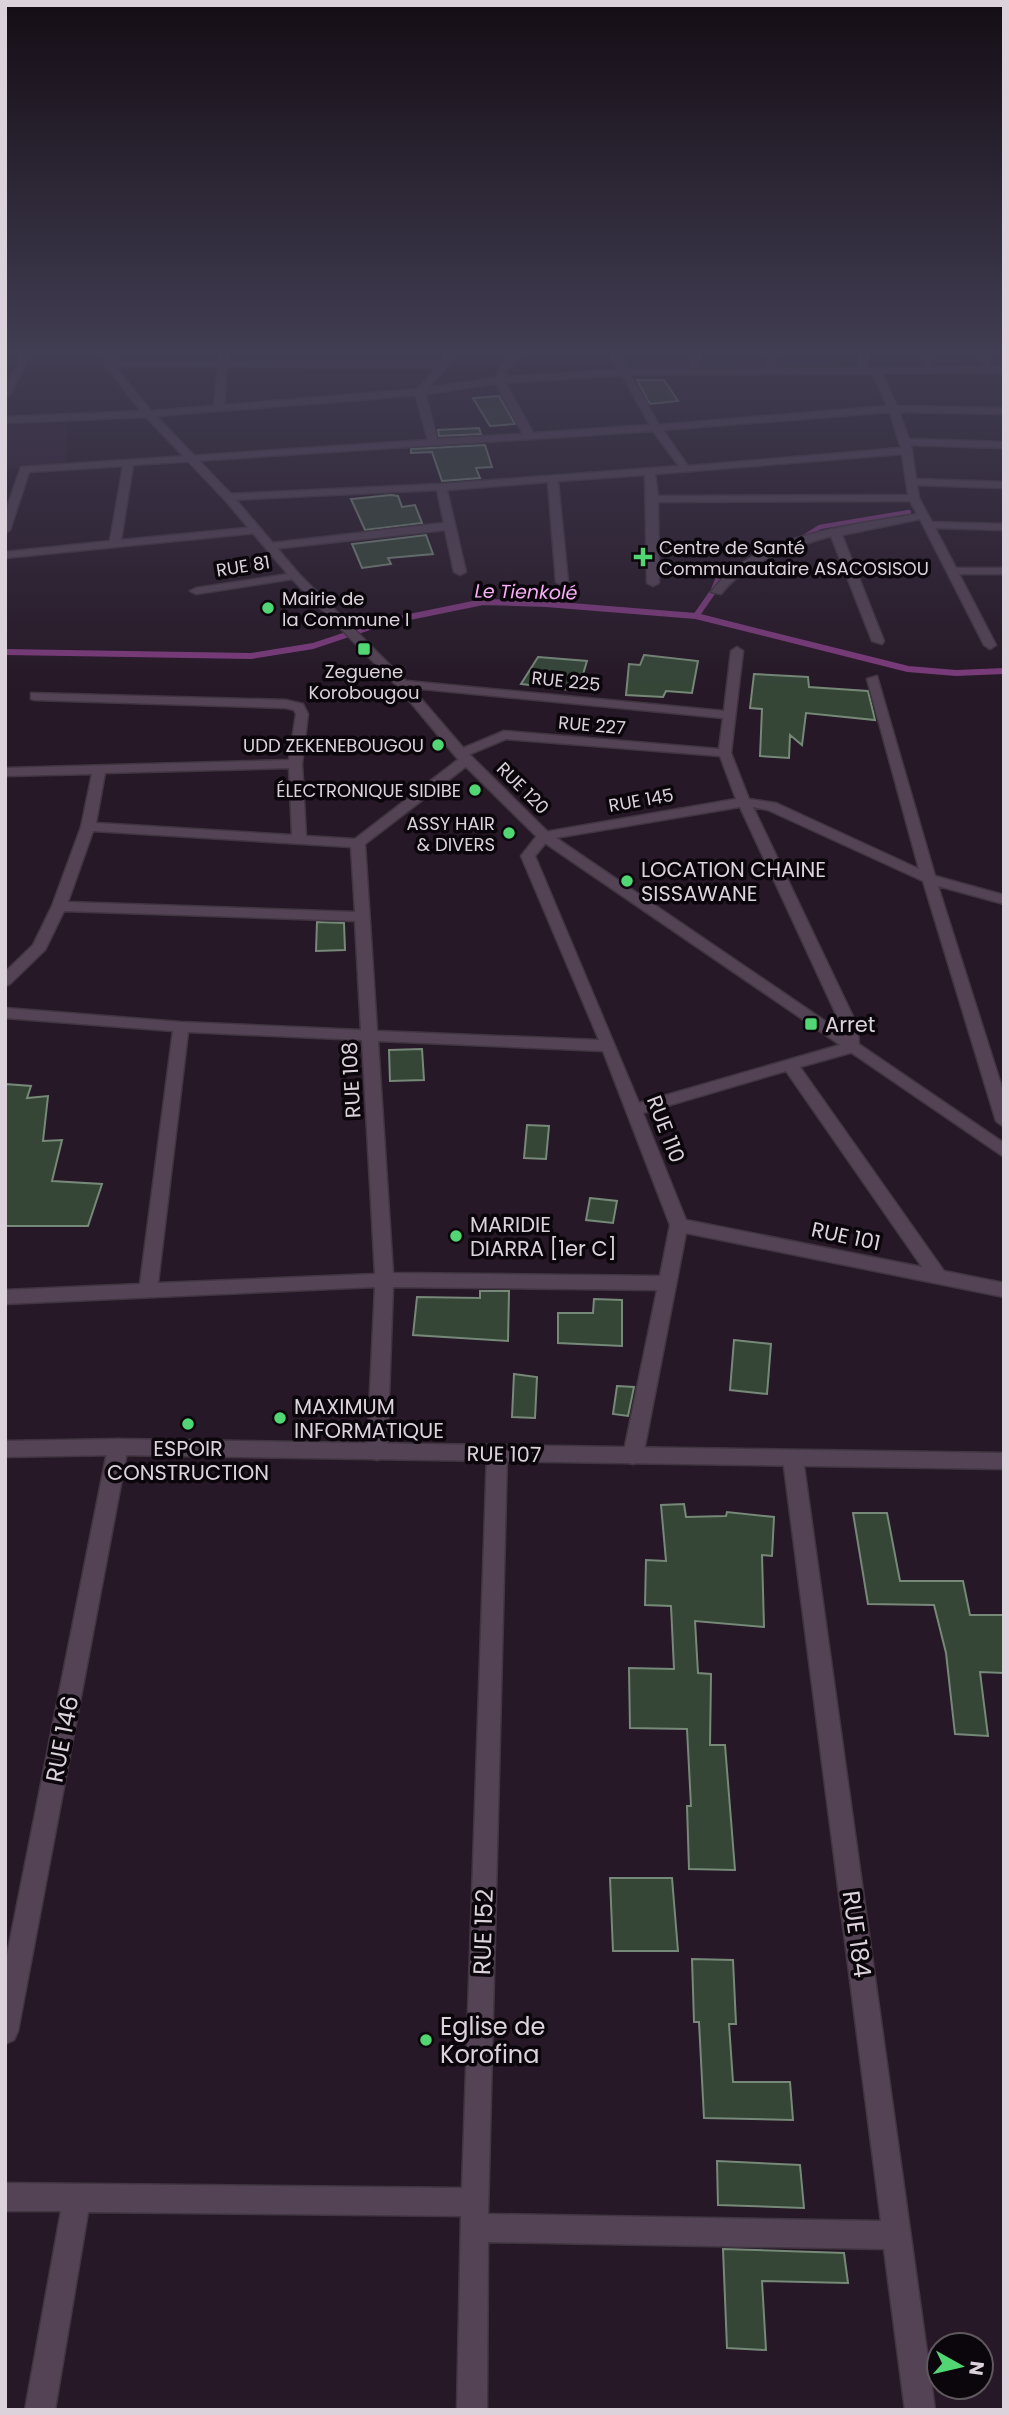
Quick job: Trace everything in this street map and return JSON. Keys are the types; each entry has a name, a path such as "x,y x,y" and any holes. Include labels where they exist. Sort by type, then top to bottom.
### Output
{"street":[{"path":"5,530 25,469 68,466"},
{"path":"116,544 128,466"},
{"name":"RUE 120","path":"198,466 295,576 366,646 464,756 544,836 1004,1152"},
{"path":"228,497 441,487 705,466"},
{"path":"909,466 914,498 990,645"},
{"path":"650,472 653,499 653,583"},
{"path":"553,478 562,582"},
{"path":"911,482 1004,485"},
{"path":"441,487 460,572"},
{"path":"653,499 914,498"},
{"path":"717,592 723,580 769,555 814,537 842,530 925,521 1004,527"},
{"path":"272,547 449,526"},
{"path":"5,555 257,530"},
{"path":"842,530 836,538 878,640"},
{"path":"953,571 1004,571"},
{"name":"RUE 81","path":"196,591 295,576"},
{"path":"634,1110 851,1047 849,1027 744,803 725,753 737,651"},
{"path":"873,679 929,879 1004,1121"},
{"name":"RUE 225","path":"401,683 728,715"},
{"path":"36,696 286,704 299,707 302,714 295,764 299,839"},
{"name":"RUE 227","path":"464,756 504,735 725,753"},
{"path":"88,827 358,842 464,756"},
{"path":"5,772 295,764"},
{"path":"7,976 40,947 59,906 88,827 99,769"},
{"name":"RUE 145","path":"544,836 744,803 771,806 929,879 1004,900"},
{"name":"RUE 110","path":"544,836 528,856 609,1046 679,1225"},
{"name":"RUE 108","path":"358,842 384,1280 377,1452"},
{"path":"59,906 362,918"},
{"path":"5,1013 181,1027 609,1046"},
{"path":"148,1290 181,1027"},
{"path":"790,1065 939,1278"},
{"path":"633,1456 679,1225"},
{"name":"RUE 101","path":"679,1225 1004,1290"},
{"path":"5,1297 384,1280 667,1283"},
{"name":"RUE 107","path":"5,1449 118,1447 1004,1461"},
{"name":"RUE 146","path":"5,2031 118,1447"},
{"name":"RUE 152","path":"472,2410 496,1454"},
{"name":"RUE 184","path":"793,1459 920,2410"},
{"path":"5,2197 897,2235"},
{"path":"40,2410 77,2198"}],"shaded area":[{"path":"5,466 45,466 5,469"}],"building":[{"path":"437,466 492,467 476,468 480,478 442,481"},
{"path":"398,496 402,507 415,505 422,523 365,530 351,499"},
{"path":"426,535 433,554 388,558 391,564 362,568 352,544"},
{"path":"644,655 698,661 692,693 666,691 663,697 626,695 629,664 640,665"},
{"path":"538,657 587,661 578,691 521,684"},
{"path":"754,674 808,677 809,687 868,691 875,720 806,713 802,745 790,735 789,758 760,756 762,709 750,708"},
{"path":"317,922 344,923 345,950 316,951"},
{"path":"422,1049 424,1080 390,1081 389,1050"},
{"path":"5,1084 31,1086 27,1098 48,1096 43,1141 62,1140 52,1181 102,1184 88,1226 5,1226"},
{"path":"527,1125 549,1126 546,1159 524,1158"},
{"path":"590,1198 617,1201 613,1223 586,1220"},
{"path":"480,1291 509,1291 508,1341 413,1335 417,1297 480,1298"},
{"path":"594,1299 622,1300 622,1346 558,1343 558,1313 593,1313"},
{"path":"734,1340 771,1344 767,1394 730,1390"},
{"path":"514,1374 537,1377 535,1418 512,1417"},
{"path":"617,1386 634,1387 628,1416 613,1414"},
{"path":"684,1504 686,1517 726,1516 727,1512 774,1517 772,1556 762,1555 764,1627 695,1621 698,1673 711,1674 710,1745 725,1745 735,1870 689,1869 687,1806 691,1806 687,1729 630,1728 629,1668 674,1669 671,1606 645,1605 646,1560 666,1561 661,1505"},
{"path":"853,1513 887,1513 900,1581 963,1581 970,1615 1004,1615 1004,1673 980,1672 988,1736 955,1734 946,1653 934,1605 868,1604"},
{"path":"610,1878 672,1878 678,1951 613,1951"},
{"path":"692,1959 733,1960 736,2024 729,2024 733,2082 790,2082 793,2120 704,2118 699,2022 694,2022"},
{"path":"717,2161 800,2165 804,2208 718,2205"},
{"path":"723,2249 844,2253 848,2283 762,2281 766,2350 727,2348"}],"waterway":[{"path":"801,539 820,527 909,512"},
{"path":"712,594 717,580 738,567"},
{"path":"696,616 712,594"},
{"name":"Le Tienkolé","path":"5,652 251,656 313,646 385,622 483,602 546,604 696,616"},
{"name":"Le Tienkolé","path":"696,616 908,669 956,673 1004,671"}],"place":[{"name":"Centre de Santé Communautaire ASACOSISOU","path":"643,557"},
{"name":"Mairie de la Commune I","path":"268,608"},
{"name":"Zeguene Korobougou","path":"364,649"},
{"name":"UDD ZEKENEBOUGOU","path":"438,745"},
{"name":"ÉLECTRONIQUE SIDIBE","path":"475,790"},
{"name":"ASSY HAIR & DIVERS","path":"509,833"},
{"name":"LOCATION CHAINE SISSAWANE","path":"627,881"},
{"name":"Arret","path":"811,1024"},
{"name":"MARIDIE DIARRA [1er C]","path":"456,1236"},
{"name":"MAXIMUM INFORMATIQUE","path":"280,1418"},
{"name":"ESPOIR CONSTRUCTION","path":"188,1424"},
{"name":"Eglise de Korofina","path":"426,2040"}]}
